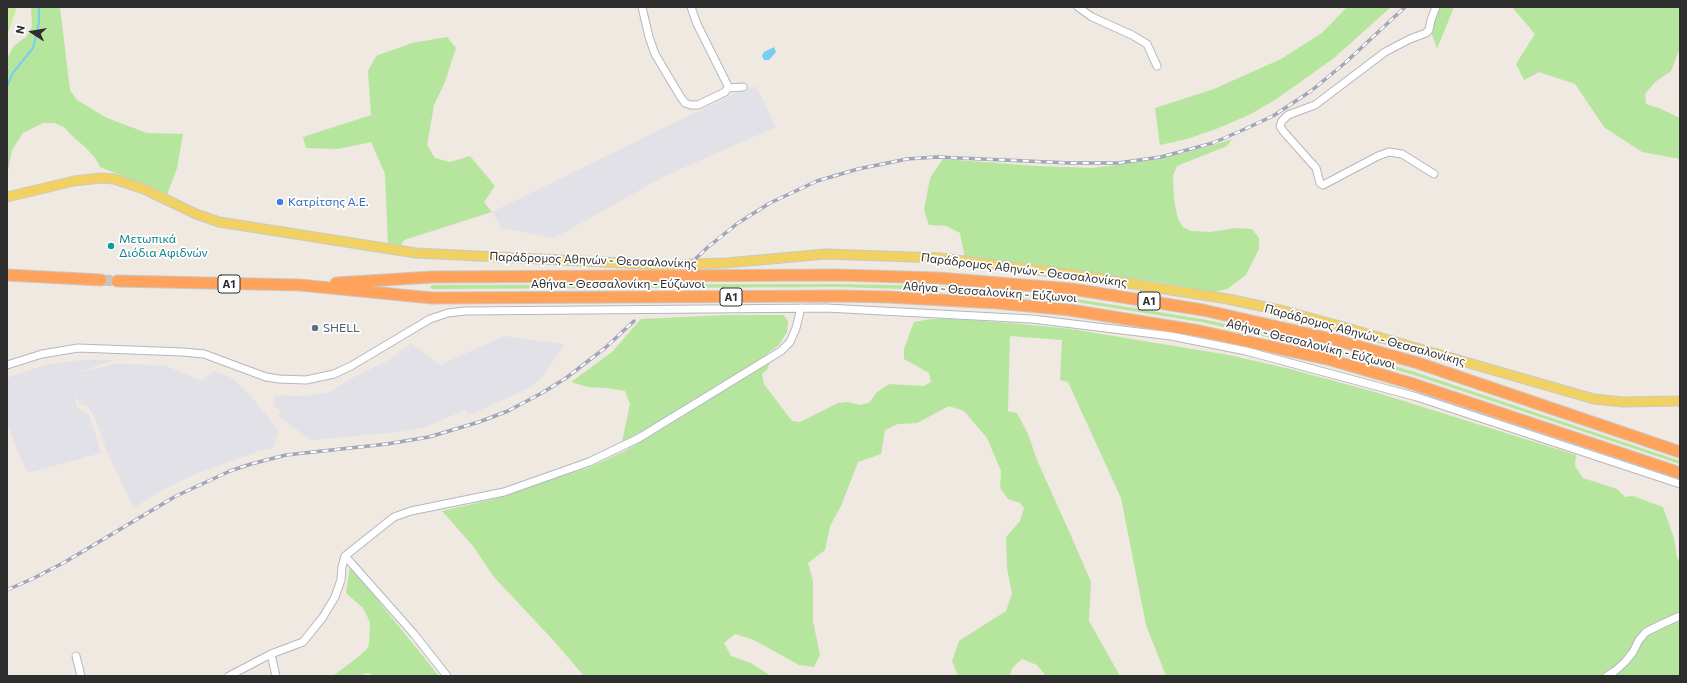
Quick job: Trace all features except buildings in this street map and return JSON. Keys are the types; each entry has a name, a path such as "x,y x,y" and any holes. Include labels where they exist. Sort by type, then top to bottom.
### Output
{"highway":[{"path":"7,275 101,280"},
{"name":"Αθήνα - Θεσσαλονίκη - Εύζωνοι","path":"300,285 432,277 839,275 938,278 1072,289 1203,310 1336,340 1418,363 1680,452"},
{"name":"Αθήνα - Θεσσαλονίκη - Εύζωνοι","path":"117,281 300,285 432,298 840,296 945,299 1070,310 1200,331 1331,360 1410,383 1680,473"}],"main road":[{"name":"Παράδρομος Αθηνών - Θεσσαλονίκης","path":"7,197 74,180 100,178 114,179 144,189 196,214 220,222 416,253 664,265 719,263 826,254 940,258 1077,275 1228,299 1340,326 1594,399 1623,402 1680,401"}],"street":[{"path":"642,7 649,37 655,54 685,103 698,105 725,92 728,88 743,87"},
{"path":"691,7 697,24 728,88"},
{"path":"1078,7 1092,17 1132,35 1147,44 1157,66"},
{"path":"1434,174 1402,154 1389,152 1378,156 1323,185 1320,182 1316,168 1280,126 1282,121 1288,115 1315,105 1385,52 1410,39 1426,33 1429,30 1436,7"},
{"path":"228,676 271,654 303,642 335,597 341,580 345,556 394,517 411,511 504,492 589,462 638,438 781,352 790,342 796,328 801,308"},
{"path":"7,365 42,354 78,348 167,351 204,354 266,377 306,380 334,374 351,366 430,319 448,313 464,311 801,308 887,310 1032,319 1171,336 1246,350 1417,397 1680,484"},
{"path":"345,556 414,634 447,676"},
{"path":"1607,676 1625,662 1646,632 1680,616"},
{"path":"271,654 276,676"},
{"path":"76,656 81,676"}],"shaded area":[{"path":"757,87 776,127 665,176 554,238 501,228 492,212 747,88"},
{"path":"504,336 565,344 543,376 531,387 469,415 465,410 425,427 400,432 311,440 278,416 281,411 273,405 275,395 304,396 330,392 350,379 389,360 411,343 440,365"},
{"path":"81,360 114,360 76,373 116,364 164,365 201,381 214,371 232,378 251,396 279,431 273,448 259,451 195,474 159,492 134,508 107,452 96,420 88,407 81,404 74,396 78,409 89,414 101,453 27,473 7,424 7,378 45,365"}],"green space":[{"path":"7,7 17,7 7,36"},
{"path":"31,7 60,7 70,90 77,100 107,118 147,133 183,134 177,168 167,195 100,167 95,158 85,147 64,127 54,123 43,123 23,133 12,150 7,176 7,58 14,46 27,36 32,27"},
{"path":"1347,7 1391,7 1334,58 1275,100 1249,115 1216,129 1187,139 1160,145 1155,108 1214,89 1281,59 1322,33"},
{"path":"1438,7 1454,7 1437,49 1432,34"},
{"path":"1512,7 1680,7 1680,48 1671,71 1655,82 1645,94 1646,104 1659,108 1680,118 1680,159 1642,152 1604,127 1575,84 1539,72 1524,80 1516,64 1535,34"},
{"path":"447,37 456,48 445,82 434,105 427,145 435,158 450,162 470,156 495,186 484,202 492,212 404,240 400,247 388,245 385,174 371,142 338,149 306,148 303,137 371,115 368,71 376,56 412,43"},
{"path":"1232,139 1227,146 1177,166 1173,176 1174,200 1178,219 1183,227 1191,231 1210,232 1236,228 1252,229 1259,238 1259,249 1246,275 1227,289 1214,292 1158,282 965,258 960,233 946,226 929,225 924,210 930,178 943,159 1038,166 1093,168 1159,159 1211,146"},
{"path":"839,284 937,286 1070,298 1202,319 1333,348 1415,372 1680,461 1680,464 1414,375 1333,352 1201,322 1070,301 938,290 839,287 432,289 430,287 432,285"},
{"path":"726,315 784,315 788,321 787,332 779,345 759,360 655,424 622,442 630,404 625,391 588,387 571,382 612,352 641,319"},
{"path":"930,319 955,319 1071,329 1229,355 1290,369 1375,392 1576,455 1575,466 1583,478 1617,489 1625,497 1633,496 1663,507 1674,538 1677,558 1680,561 1680,676 1166,676 1146,625 1121,498 1068,382 1060,380 1062,340 1010,336 1008,411 1017,413 1028,434 1037,460 1091,582 1089,621 1120,676 1046,676 1037,665 1022,659 1012,668 1010,676 958,676 952,661 959,641 1006,611 1012,594 1007,568 1006,537 1020,521 1024,508 1020,503 1008,499 1000,488 1001,471 987,438 964,411 949,406 917,423 898,424 885,430 881,454 858,462 841,506 830,526 825,550 808,563 813,581 813,621 820,655 814,667 799,665 754,640 735,634 724,643 731,656 751,663 771,676 584,676 553,640 494,577 473,546 442,511 498,498 560,476 588,468 625,451 757,369 770,363 767,370 762,374 764,384 792,421 800,422 838,403 848,402 859,405 869,403 876,393 889,384 923,386 931,382 929,373 904,359 904,349 914,322"},
{"path":"350,566 439,676 375,676 368,673 357,676 334,675 357,658 367,649 369,644 370,622 363,608 346,593"}],"water":[{"path":"774,47 776,52 769,60 764,60 762,56 764,52"}],"waterway":[{"path":"7,87 12,74 33,48 39,23 39,7"}],"tunnel":[{"path":"101,280 117,281"}],"railway":[{"path":"691,263 738,223 770,203 817,181 858,169 907,159 937,157 1071,163 1118,163 1161,157 1213,143 1273,116 1311,91 1345,63 1405,7"},
{"path":"7,590 65,562 176,496 230,471 286,455 387,444 429,437 479,422 508,411 566,378 605,348 634,321"}],"place":[{"name":"Κατρίτσης Α.Ε.","path":"280,202"},
{"name":"Μετωπικά Διόδια Αφιδνών","path":"111,246"},
{"name":"SHELL","path":"315,328"}]}
